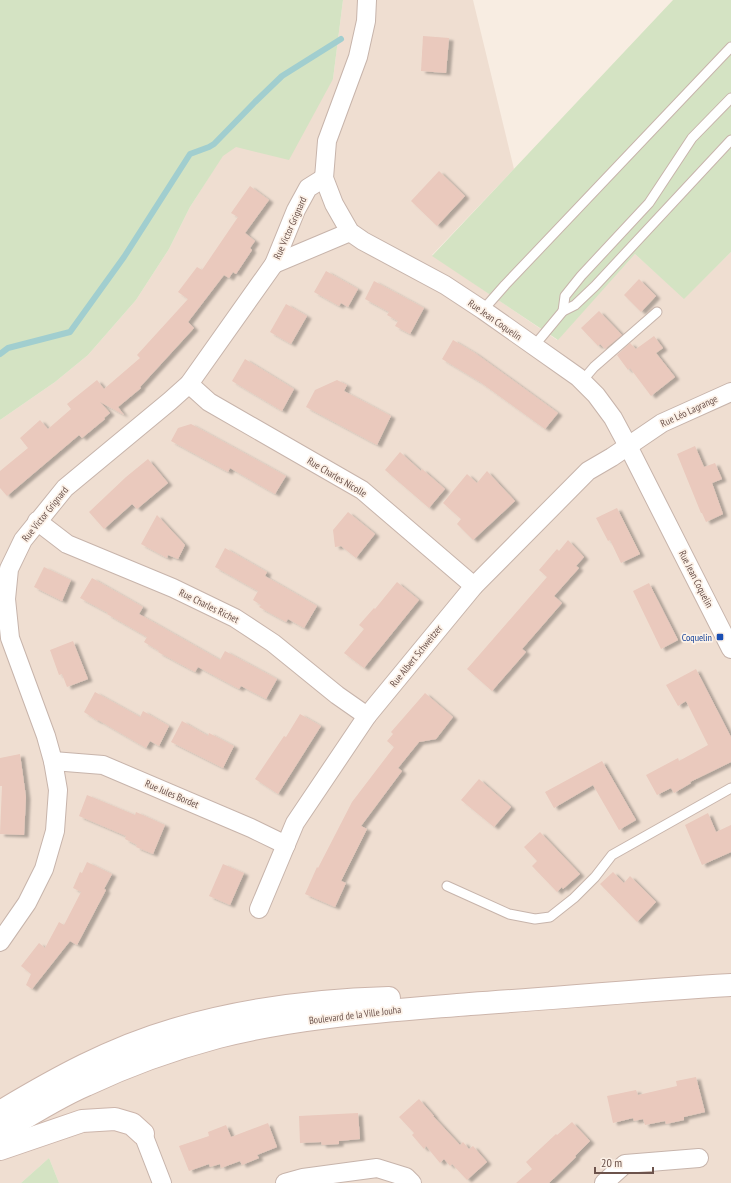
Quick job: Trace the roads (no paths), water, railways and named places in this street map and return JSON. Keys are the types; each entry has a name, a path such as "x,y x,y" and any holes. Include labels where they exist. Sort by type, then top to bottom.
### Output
{"main road":[{"name":"Boulevard de la Ville Jouha","path":"0,1112 83,1065 135,1043 173,1030 252,1011 344,999 400,997 658,981 731,972"},
{"name":"Boulevard de la Ville Jouha","path":"0,1133 42,1108 86,1085 126,1068 217,1037 255,1028 401,1010 731,985"},
{"path":"0,1149 82,1121 115,1118 132,1124 143,1134"}],"street":[{"name":"Rue Jean Coquelin","path":"368,0 366,21 358,57 327,141 324,178 334,204 350,232 363,241 444,285 483,310 578,377 596,394 613,418 628,446 731,649"},
{"name":"Rue Victor Grignard","path":"0,942 27,903 44,869 55,831 58,790 53,761 46,736 10,638 6,599 9,569 23,540 65,488 189,384 274,264 296,210 308,188 324,178"},
{"name":"Rue Victor Grignard","path":"274,264 350,232"},
{"name":"Rue Charles Nicolle","path":"189,384 209,402 362,490 474,586"},
{"name":"Rue Léo Lagrange","path":"628,446 662,423 731,392"},
{"name":"Rue Albert Schweitzer","path":"259,908 295,823 367,716 474,586 588,471 612,458 628,446"},
{"name":"Rue Charles Richet","path":"38,521 67,544 173,588 235,618 273,643 337,695 367,716"},
{"name":"Rue Jules Bordet","path":"53,761 103,765 251,828 286,845"},
{"path":"143,1134 162,1183"},
{"path":"604,1183 625,1164 699,1158"},
{"path":"285,1183 302,1178 377,1168 406,1177 412,1183"}],"lane":[{"path":"483,310 731,47"},
{"path":"562,311 565,296 581,276 650,203 692,138 731,98"},
{"path":"534,346 562,311 575,305 595,286 731,140"},
{"path":"582,381 594,367 656,312"},
{"path":"447,886 509,914 535,919 550,916 574,898 595,877 612,855 731,788"}],"waterway":[{"path":"0,354 8,348 70,332 124,257 190,154 214,144 282,76 341,39"}],"place":[{"name":"Coquelin","path":"720,637"}]}
